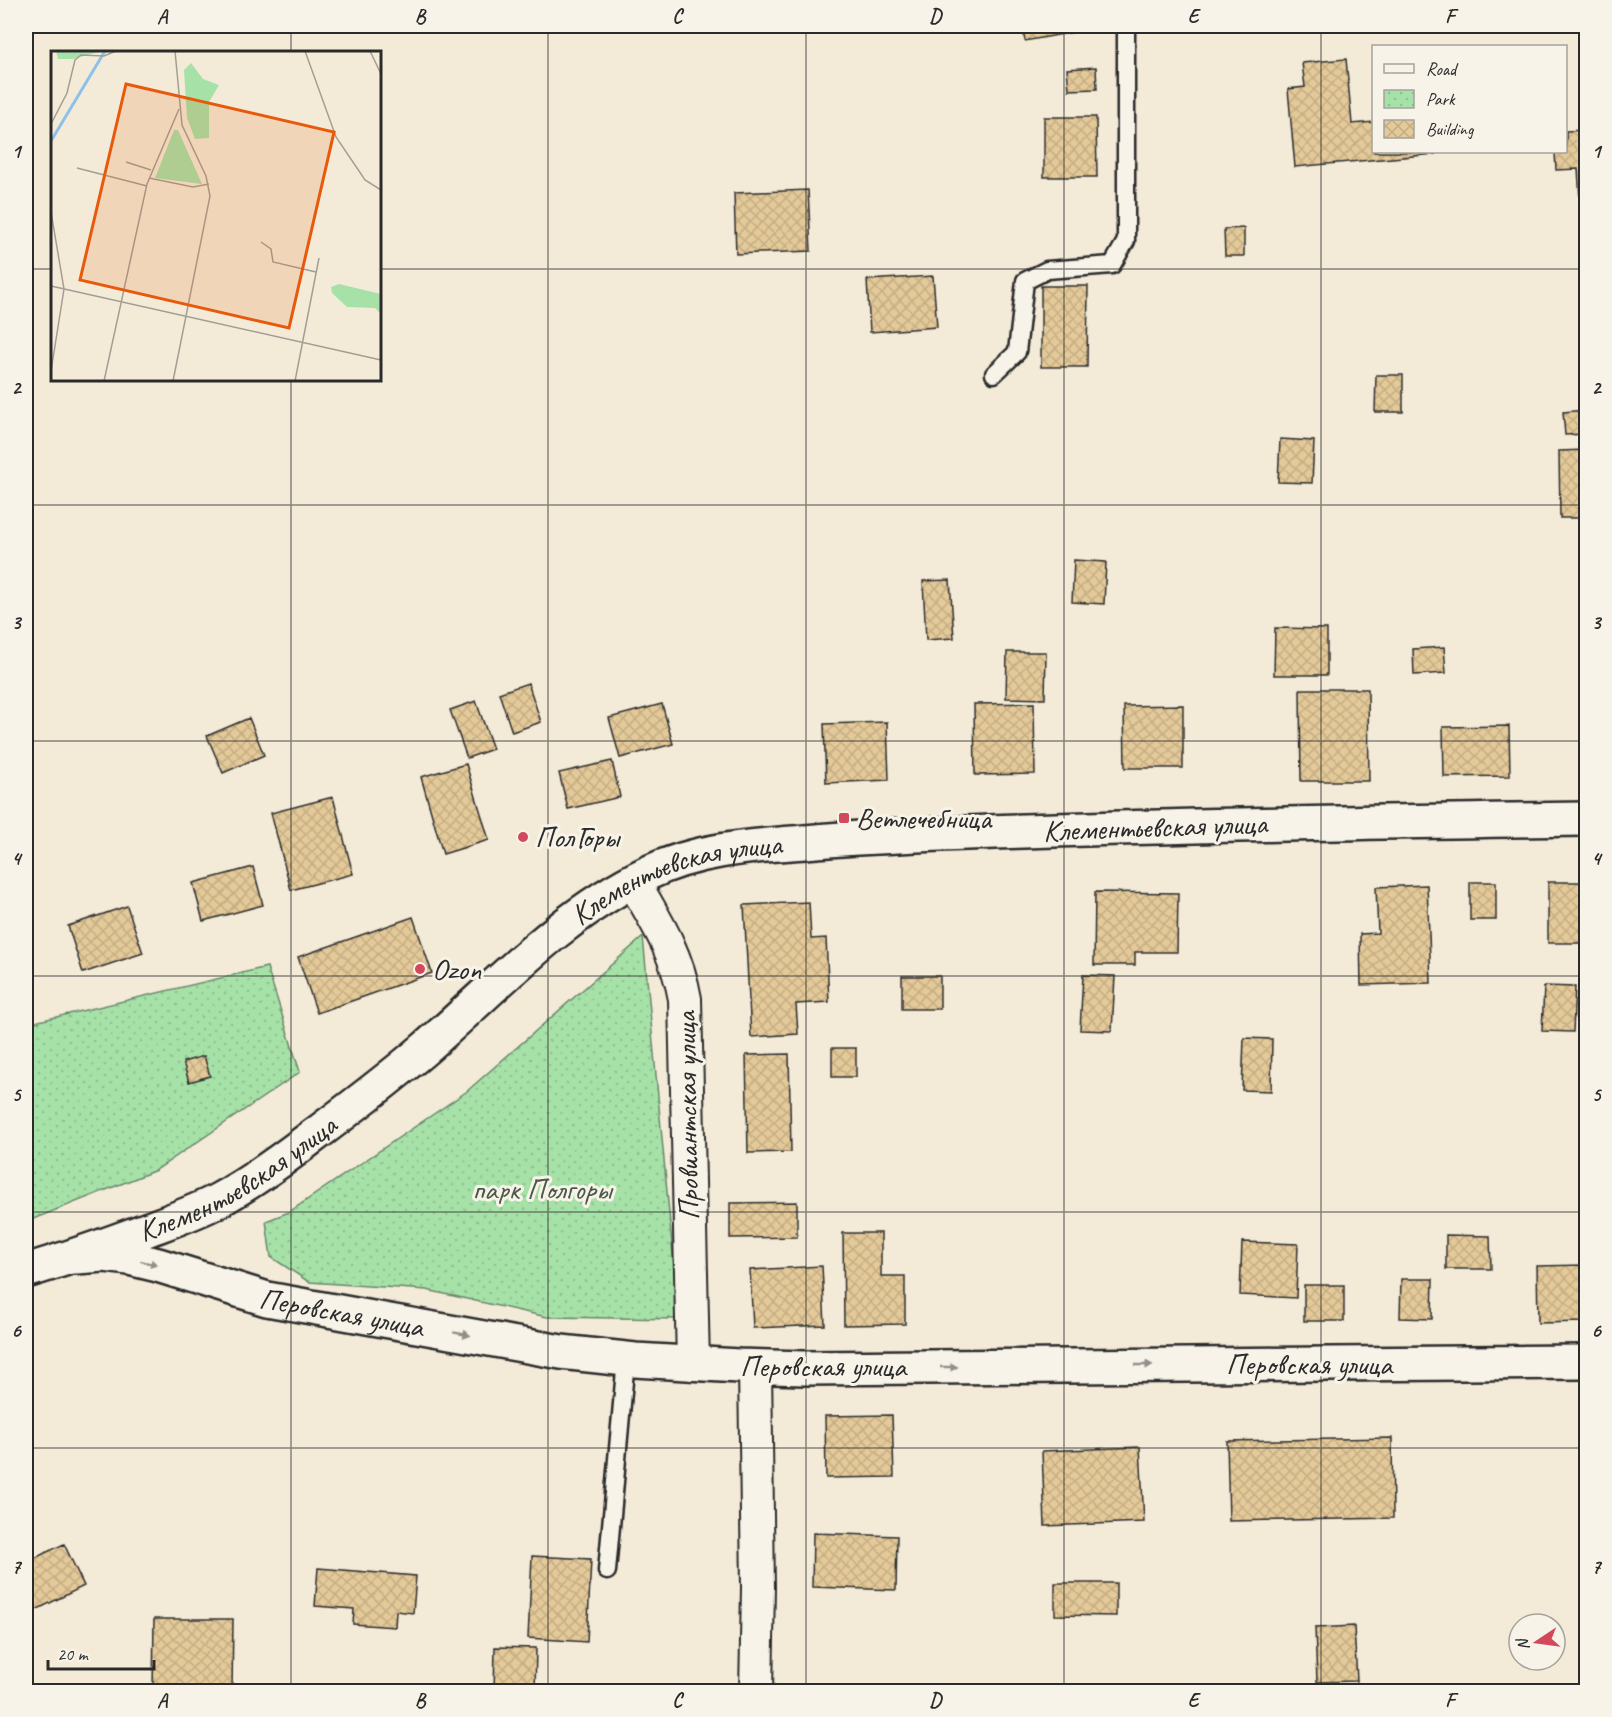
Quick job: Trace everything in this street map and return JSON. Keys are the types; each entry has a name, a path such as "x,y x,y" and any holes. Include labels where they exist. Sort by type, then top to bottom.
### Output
{"main road":[{"name":"Клементьевская улица","path":"26,1271 190,1214 252,1180 389,1078 573,918 633,881 670,864 746,846 864,837 1118,827 1587,819"},
{"name":"Перовская улица","path":"71,1257 104,1255 129,1258 267,1299 561,1352 693,1364 804,1368 1587,1362"}],"street":[{"name":"Провиантская улица","path":"633,881 667,941 681,976 685,999 693,1364"},
{"path":"755,1367 758,1588 756,1692"}],"lane":[{"path":"994,374 1017,352 1025,281 1047,270 1112,265 1126,241 1126,26"},
{"path":"607,1571 626,1359"}],"green space":[{"name":"парк Полгоры","path":"643,937 679,1319 547,1317 427,1290 309,1282 271,1257 266,1221 289,1212 466,1092"},
{"path":"267,967 300,1072 156,1170 26,1222 26,1024"}],"building":[{"path":"946,26 970,26 970,27 948,32"},
{"path":"1022,26 1096,26 1096,28 1025,41"},
{"path":"1346,59 1352,124 1372,122 1372,153 1435,154 1295,167 1288,89 1305,87 1302,63"},
{"path":"1096,67 1097,89 1069,90 1067,69"},
{"path":"1044,117 1096,117 1097,177 1044,177"},
{"path":"1586,130 1586,199 1580,199 1578,169 1556,170 1555,153 1567,153 1567,131"},
{"path":"808,190 811,251 736,254 734,193"},
{"path":"1244,228 1244,256 1225,256 1224,229"},
{"path":"933,276 937,327 870,332 867,280"},
{"path":"1041,286 1088,286 1087,367 1041,367"},
{"path":"1376,375 1403,375 1403,412 1375,412"},
{"path":"1586,410 1586,434 1565,435 1563,412"},
{"path":"1280,439 1314,441 1312,483 1278,482"},
{"path":"1586,450 1586,518 1560,518 1559,451"},
{"path":"1074,560 1106,562 1104,604 1072,602"},
{"path":"950,580 954,638 926,640 923,581"},
{"path":"1275,628 1327,629 1327,675 1274,675"},
{"path":"1444,647 1446,673 1414,675 1413,649"},
{"path":"1007,652 1046,652 1045,699 1006,698"},
{"path":"528,683 541,722 512,732 499,693"},
{"path":"1300,689 1368,689 1369,781 1301,781"},
{"path":"476,701 493,749 467,758 450,710"},
{"path":"1034,703 1035,774 975,775 974,704"},
{"path":"662,704 673,744 620,758 609,718"},
{"path":"1183,705 1183,768 1125,768 1124,706"},
{"path":"249,718 264,755 223,773 207,736"},
{"path":"887,722 889,780 826,783 824,724"},
{"path":"1509,726 1510,776 1444,777 1443,727"},
{"path":"612,761 620,797 568,809 559,773"},
{"path":"466,764 489,840 443,854 421,777"},
{"path":"333,797 353,874 291,890 271,813"},
{"path":"253,867 263,905 203,921 193,883"},
{"path":"1470,882 1496,882 1496,920 1470,920"},
{"path":"1548,882 1586,882 1586,930 1581,930 1581,943 1548,943"},
{"path":"1427,885 1431,983 1361,985 1360,934 1378,933 1376,887"},
{"path":"1095,892 1178,893 1177,952 1135,952 1135,965 1094,965"},
{"path":"809,902 811,939 826,938 829,1002 796,1004 798,1034 751,1037 744,905"},
{"path":"127,906 143,953 83,973 68,926"},
{"path":"413,917 432,973 317,1013 298,957"},
{"path":"1083,975 1115,976 1112,1031 1080,1030"},
{"path":"902,976 940,976 940,1009 902,1009"},
{"path":"1544,986 1575,987 1573,1032 1542,1031"},
{"path":"1244,1038 1272,1039 1271,1091 1242,1090"},
{"path":"832,1048 856,1048 856,1077 832,1077"},
{"path":"789,1054 791,1152 748,1153 746,1055"},
{"path":"204,1056 210,1076 189,1082 183,1062"},
{"path":"797,1202 797,1237 730,1238 730,1203"},
{"path":"843,1233 881,1233 881,1276 905,1276 905,1324 844,1325"},
{"path":"1446,1235 1490,1236 1491,1269 1446,1269"},
{"path":"1242,1242 1298,1244 1296,1298 1240,1295"},
{"path":"1586,1265 1586,1322 1538,1323 1537,1266"},
{"path":"822,1266 825,1325 753,1328 750,1270"},
{"path":"1401,1279 1433,1279 1432,1319 1400,1318"},
{"path":"1304,1285 1344,1285 1344,1321 1304,1321"},
{"path":"892,1415 894,1477 826,1478 825,1416"},
{"path":"1392,1438 1393,1518 1229,1521 1227,1441"},
{"path":"1140,1447 1144,1522 1045,1526 1042,1451"},
{"path":"813,1533 897,1536 896,1590 812,1587"},
{"path":"64,1544 84,1586 34,1611 26,1595 26,1562"},
{"path":"532,1556 591,1559 587,1642 528,1638"},
{"path":"318,1568 416,1576 413,1613 396,1611 395,1627 353,1624 354,1609 315,1606"},
{"path":"1055,1583 1116,1583 1116,1616 1055,1615"},
{"path":"154,1619 233,1619 232,1692 153,1692"},
{"path":"1354,1626 1357,1681 1317,1682 1315,1628"},
{"path":"495,1647 536,1648 535,1692 494,1692"}],"place":[{"name":"Ветлечебница","path":"844,818"},
{"name":"ПолГоры","path":"523,837"},
{"name":"Ozon","path":"420,969"}]}
